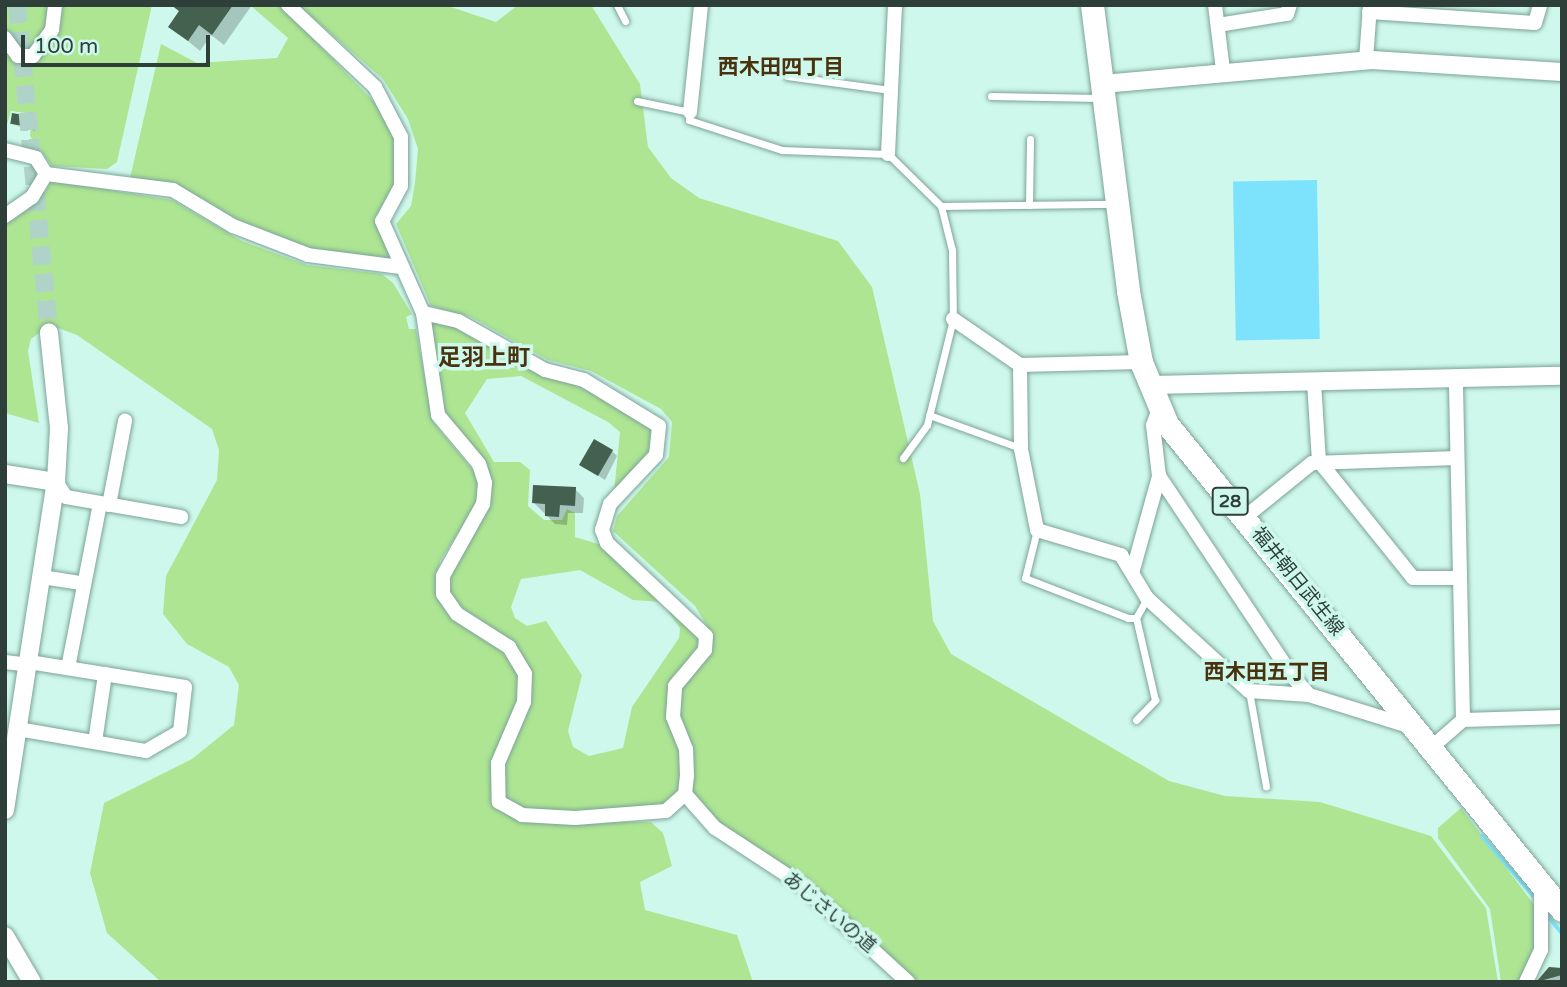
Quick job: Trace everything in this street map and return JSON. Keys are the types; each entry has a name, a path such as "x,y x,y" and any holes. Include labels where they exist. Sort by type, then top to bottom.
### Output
{"main road":[{"name":"福井朝日武生線","path":"1092,5 1117,204 1141,362 1159,408 1562,910"}],"street":[{"path":"5,38 18,56 33,56 52,30 55,5"},
{"path":"288,5 374,87 396,124 401,186 382,221 423,313 438,415 479,464 485,482 483,505 443,576 445,603 509,647 525,674 524,702 498,763 499,802 522,815 607,818 660,814 685,794 688,757 673,699 678,678 705,650 706,636 607,543 602,530 610,504 656,455 659,426 584,380 545,370 458,321 423,313"},
{"path":"690,111 701,5"},
{"path":"888,154 895,5"},
{"path":"1216,5 1223,70"},
{"path":"1218,25 1287,14 1290,5"},
{"path":"1366,60 1369,9 1535,23 1540,5"},
{"path":"1104,91 1223,70 1366,60 1562,72"},
{"path":"5,150 36,158 46,174"},
{"path":"46,174 173,190 233,226 308,255 401,267"},
{"path":"5,216 32,197 46,174"},
{"path":"953,319 1020,365 1141,362"},
{"path":"5,810 10,750 18,729 56,482 60,428 50,333"},
{"path":"1020,365 1021,449 1037,530 1109,549 1133,570 1147,598 1249,691 1309,695 1416,729"},
{"path":"1150,386 1562,376"},
{"path":"1456,378 1463,720"},
{"path":"1314,382 1319,461 1413,578 1460,578"},
{"path":"1133,570 1159,476 1153,425 1159,408"},
{"path":"68,668 80,583 88,575 125,421"},
{"path":"1244,517 1319,461 1457,458"},
{"path":"5,474 56,482 66,496 181,517"},
{"path":"1159,476 1309,695"},
{"path":"42,577 80,583"},
{"path":"5,662 68,668 185,687 180,731 146,751 18,729"},
{"path":"95,743 105,674"},
{"path":"1432,747 1463,720 1562,717"},
{"name":"あじさいの道","path":"685,794 715,828 802,885 908,982"},
{"path":"1526,982 1541,950 1541,886"},
{"path":"5,936 32,982"}],"lane":[{"path":"617,5 625,20"},
{"path":"787,76 890,90"},
{"path":"991,96 1104,91"},
{"path":"637,101 690,111 689,120 782,150 888,154 941,206 951,250 953,319 929,415 903,458"},
{"path":"1029,205 1030,139"},
{"path":"941,206 1117,204"},
{"path":"929,415 1021,449"},
{"path":"1037,530 1025,578 1136,618"},
{"path":"1136,720 1155,700 1136,618 1147,598"},
{"path":"1249,691 1266,786"}],"green space":[{"path":"5,5 152,5 117,162 107,169 52,166 30,136 32,114 11,111 5,131"},
{"path":"250,5 280,5 384,112 394,135 395,184 374,219 393,261 312,249 234,218 174,183 130,178 161,44 197,63 277,58 288,38"},
{"path":"298,5 445,5 496,22 518,5 591,5 640,84 648,147 671,178 699,198 838,241 872,287 920,494 933,621 951,654 1169,781 1225,796 1320,802 1431,836 1486,908 1498,982 915,982 805,879 730,834 688,794 676,718 677,692 710,641 708,628 695,606 613,531 617,516 669,457 672,422 661,409 591,371 548,360 471,317 431,306 396,224 411,206 415,183 418,149 408,119 383,79"},
{"path":"52,181 172,200 242,241 307,265 382,274 393,283 412,314 406,317 409,329 416,329 433,422 476,474 478,485 476,505 440,561 435,590 454,618 506,650 523,683 497,804 575,821 651,822 663,833 672,866 640,882 645,910 737,935 753,982 161,982 107,933 90,873 104,803 192,759 234,725 239,685 229,667 187,644 163,614 166,576 217,480 219,450 212,429 77,335 50,325 31,339 28,351 39,423 5,413 5,224 37,203"},
{"path":"443,321 653,423 652,453 614,493 620,432 608,422 521,376 487,379 465,413 494,462 520,462 530,470 528,506 544,520 562,520 567,509 575,513 575,537 602,545 662,602 633,600 580,570 521,579 511,607 515,618 527,626 546,621 582,675 568,731 573,747 589,756 623,748 632,707 679,638 680,628 665,607 702,636 698,652 672,677 667,696 681,748 681,792 670,804 632,813 522,809 503,799 502,764 531,685 512,643 452,602 448,593 449,579 490,494 443,411 429,324"},
{"path":"1461,808 1535,906 1538,948 1522,982 1501,982 1490,909 1438,838 1438,828"}],"water":[{"path":"1317,180 1320,339 1236,340 1233,181"}],"building":[{"path":"171,5 233,5 212,35 199,25 188,41 168,27 179,11"},
{"path":"12,113 32,116 30,127 10,124"},
{"path":"594,439 613,450 598,476 579,465"},
{"path":"533,485 576,487 575,506 560,505 559,517 545,516 545,504 532,503"},
{"path":"1549,967 1562,968 1562,975 1536,982"}],"waterway":[{"path":"1482,836 1533,895"},
{"path":"1547,915 1562,933"}],"tunnel":[{"path":"17,5 49,333"}],"district":[{"name":"西木田四丁目","path":"781,68"},
{"name":"足羽上町","path":"484,358"},
{"name":"西木田五丁目","path":"1267,673"}]}
